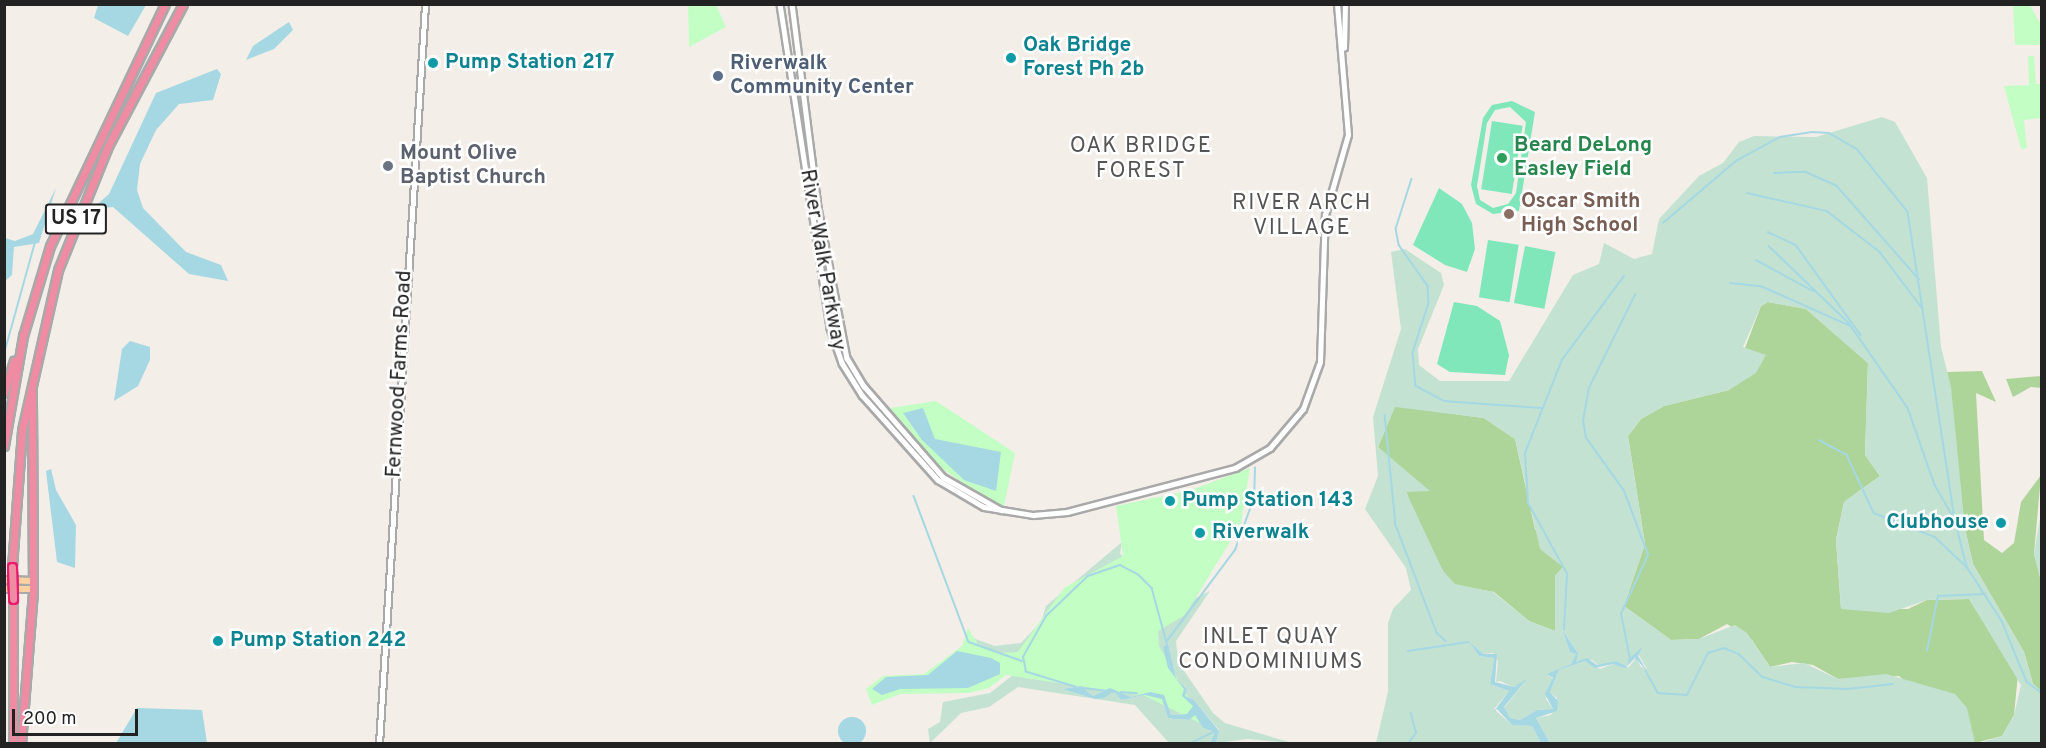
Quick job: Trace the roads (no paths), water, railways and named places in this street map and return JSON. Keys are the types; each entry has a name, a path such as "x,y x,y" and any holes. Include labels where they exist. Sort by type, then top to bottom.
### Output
{"highway":[{"name":"US 17","path":"4,446 23,336 76,184 165,4"},
{"name":"US 17","path":"13,744 12,567 18,460 32,371 55,280 87,192 183,4"},
{"path":"4,393 23,336"},
{"path":"21,744 33,589 32,371"}],"main road":[{"path":"4,580 32,581"},
{"path":"4,589 33,589"}],"street":[{"name":"Fernwood Farms Road","path":"379,744 425,4"},
{"name":"River Walk Parkway","path":"780,4 837,353 862,395 931,474 966,500 1003,511 1058,514 1228,471 1267,451 1296,420 1320,362 1324,222 1348,135 1344,48 1345,4"},
{"name":"River Walk Parkway","path":"792,4 818,208 847,358 864,386 943,477 1003,511"},
{"name":"River Walk Parkway","path":"1337,4 1344,48"}],"water":[{"path":"98,4 146,5 128,36 94,18"},
{"path":"289,22 293,30 274,49 246,60 253,46"},
{"path":"217,69 221,74 213,100 179,104 156,130 140,164 137,190 143,208 186,252 221,265 228,281 189,274 113,207 92,209 109,194 156,93"},
{"path":"56,188 39,243 14,247 12,275 5,281 5,238 15,241 33,234"},
{"path":"130,341 150,347 150,360 138,386 114,401 122,349"},
{"path":"923,408 935,439 1001,452 996,491 964,480 922,440 903,413"},
{"path":"51,469 56,490 76,525 75,568 57,562 46,471"},
{"path":"1562,629 1578,653 1576,662 1587,658 1597,665 1616,661 1627,666 1625,668 1613,664 1595,668 1585,661 1559,670 1550,692 1558,701 1557,711 1536,718 1550,743 1541,743 1532,726 1512,725 1497,709 1492,714 1509,691 1490,684 1494,658 1479,656 1468,641 1483,654 1497,654 1495,682 1514,687 1527,679 1504,707 1510,718 1520,720 1537,710 1553,709 1545,694 1553,678 1547,674 1571,664 1576,654 1570,652"},
{"path":"1168,643 1176,678 1187,689 1185,696 1194,700 1219,731 1216,743 1210,743 1215,732 1203,728 1195,715 1189,720 1168,718 1162,699 1145,695 1121,700 1114,691 1104,698 1095,699 1062,689 1081,686 1093,696 1110,688 1131,697 1150,692 1164,695 1171,715 1187,714 1193,706 1182,696 1184,689 1168,668 1163,647"},
{"path":"1642,647 1638,656 1647,671 1635,658 1627,666 1629,659"},
{"path":"957,651 991,658 1000,663 1000,674 968,688 900,689 882,695 872,689 886,677 928,675"},
{"path":"137,708 202,710 207,743 116,743"},
{"path":"852,717 862,721 866,731 862,741 852,745 842,741 838,731 842,721"}],"waterway":[{"path":"1663,223 1736,161 1780,137 1812,132 1829,133 1857,149 1908,212 1955,519 1967,567 2002,621 2027,682 2042,693"},
{"path":"1774,173 1806,172 1837,186 1919,279"},
{"path":"1412,179 1396,229 1399,245 1428,286 1429,303 1413,353 1416,386 1444,401 1542,408"},
{"path":"1747,193 1827,211 1880,252 1923,309"},
{"path":"1768,232 1796,245 1861,335"},
{"path":"4,354 35,242"},
{"path":"1769,246 1850,324"},
{"path":"1756,260 1813,291"},
{"path":"1564,630 1567,574 1528,503 1525,453 1562,360 1624,276"},
{"path":"1730,283 1761,286 1851,326 1908,408 1935,485 1954,518"},
{"path":"1630,659 1621,614 1648,555 1624,491 1586,438 1583,421 1589,388 1635,295"},
{"path":"1385,415 1396,525 1437,633 1446,641"},
{"path":"1819,440 1847,455 1874,513 1935,537 1967,567"},
{"path":"1167,641 1235,550 1254,498 1255,468"},
{"path":"914,496 969,642 1022,661"},
{"path":"1075,687 1026,672 1023,657 1046,616 1088,576 1120,565 1138,574 1152,588 1167,643"},
{"path":"1927,651 1938,596 1985,594"},
{"path":"1408,651 1468,642"},
{"path":"1646,671 1658,693 1687,695 1708,653 1724,648 1739,654 1763,677 1796,687 1848,689 1893,684"},
{"path":"1083,688 1116,692"},
{"path":"1121,692 1137,693"},
{"path":"1408,744 1416,733 1411,714"},
{"path":"1173,718 1183,717"},
{"path":"1189,744 1216,731"}],"place":[{"name":"Oak Bridge Forest Ph 2b","path":"1011,58"},
{"name":"Pump Station 217","path":"433,63"},
{"name":"Riverwalk Community Center","path":"718,76"},
{"name":"Beard DeLong Easley Field","path":"1502,158"},
{"name":"Mount Olive Baptist Church","path":"388,166"},
{"name":"Oscar Smith High School","path":"1509,214"},
{"name":"Pump Station 143","path":"1170,501"},
{"name":"Clubhouse","path":"2001,523"},
{"name":"Riverwalk","path":"1200,533"},
{"name":"Pump Station 242","path":"218,641"}],"district":[{"name":"OAK BRIDGE FOREST","path":"1141,158"},
{"name":"RIVER ARCH VILLAGE","path":"1302,216"},
{"name":"INLET QUAY CONDOMINIUMS","path":"1271,650"}]}
